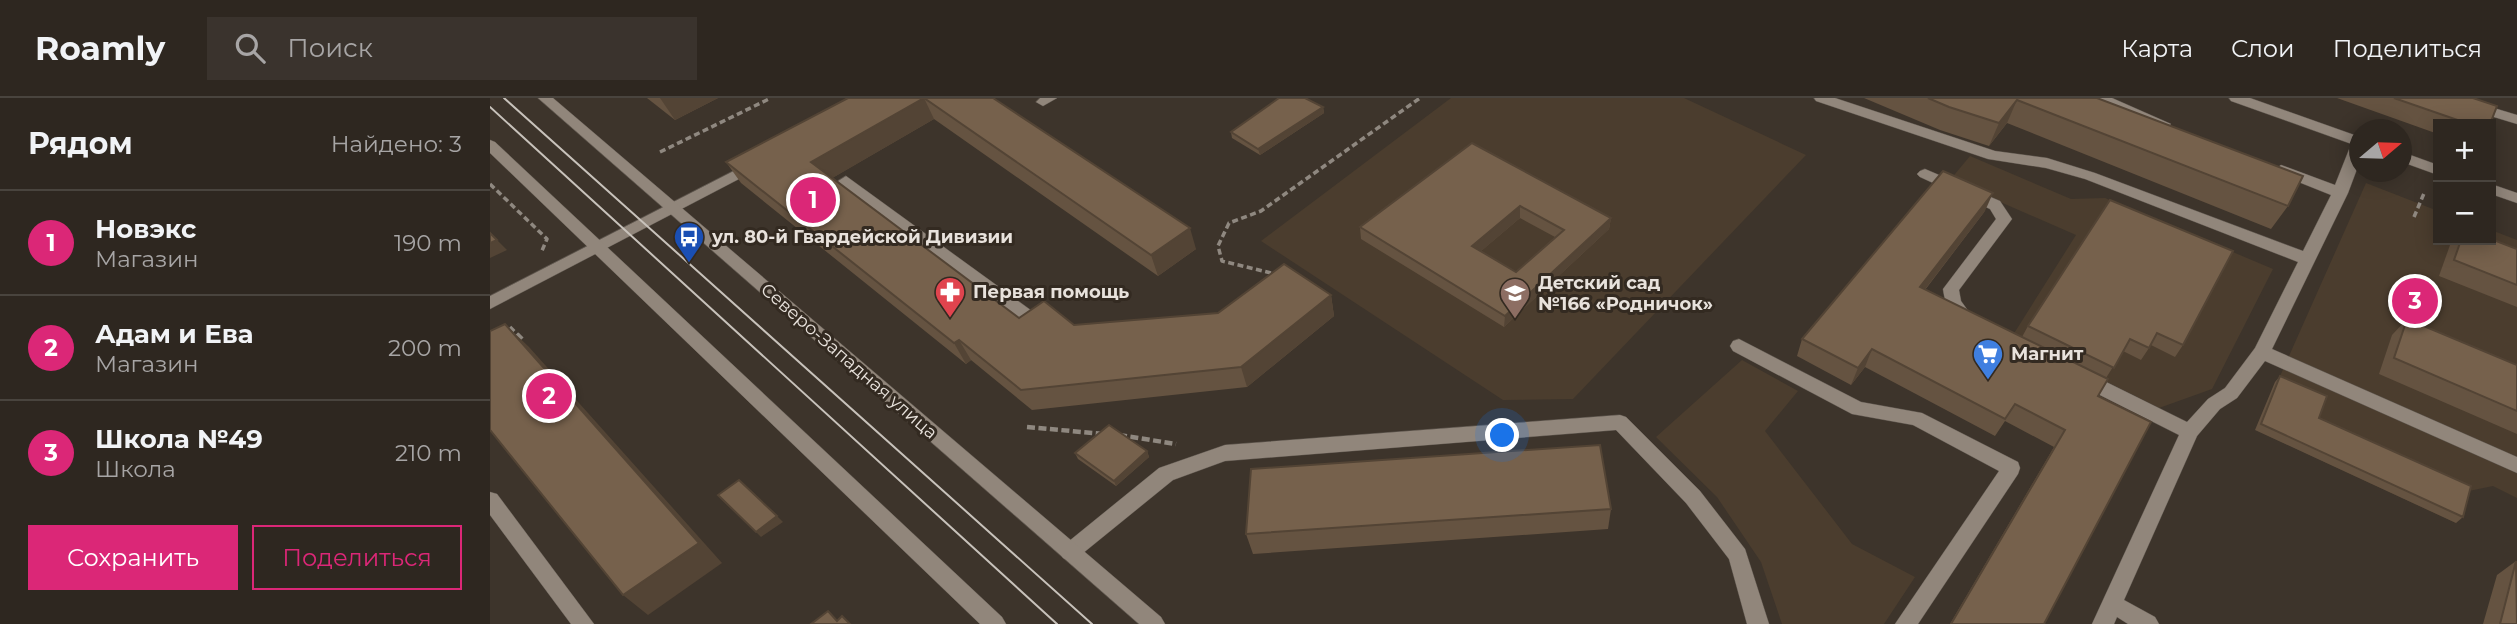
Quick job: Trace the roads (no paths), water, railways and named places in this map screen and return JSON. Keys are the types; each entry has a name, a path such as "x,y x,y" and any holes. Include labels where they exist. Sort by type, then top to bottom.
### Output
{"main road":[{"name":"Северо-Западная улица","path":"545,98 1154,624"},
{"path":"1821,98 1980,153 2047,163 2090,176 2308,259"},
{"path":"2099,98 2175,128"},
{"path":"2236,98 2349,138"},
{"path":"2446,98 2517,120"},
{"path":"493,151 995,624"},
{"path":"490,303 766,159"},
{"path":"2412,161 2433,168"},
{"path":"2264,163 2340,193"},
{"path":"2103,624 2114,605 2190,432 2207,410 2231,393 2262,352 2340,193 2349,169"},
{"path":"1925,174 1995,205 2004,219 1951,289 1953,303 1967,320 1979,326"},
{"path":"846,181 1038,323"},
{"path":"2496,191 2517,198"},
{"path":"1740,346 1858,410 1916,418 2011,468 1906,624"},
{"path":"2262,352 2517,465"},
{"path":"2066,370 2190,432"},
{"path":"1070,552 1166,474 1225,453 1619,422 1693,497 1738,555 1758,624"},
{"path":"490,500 583,624"},
{"path":"2114,605 2148,624"}],"tram line":[{"path":"504,98 1092,624"},
{"path":"490,107 1057,624"}],"place":[{"name":"Новэкс","path":"813,200"},
{"name":"ул. 80-й Гвардейской Дивизии","path":"689,264"},
{"name":"Школа №49","path":"2415,301"},
{"name":"Первая помощь","path":"950,319"},
{"name":"Детский сад №166 «Родничок»","path":"1515,320"},
{"name":"Магнит","path":"1988,381"},
{"name":"Адам и Ева","path":"549,396"}]}
